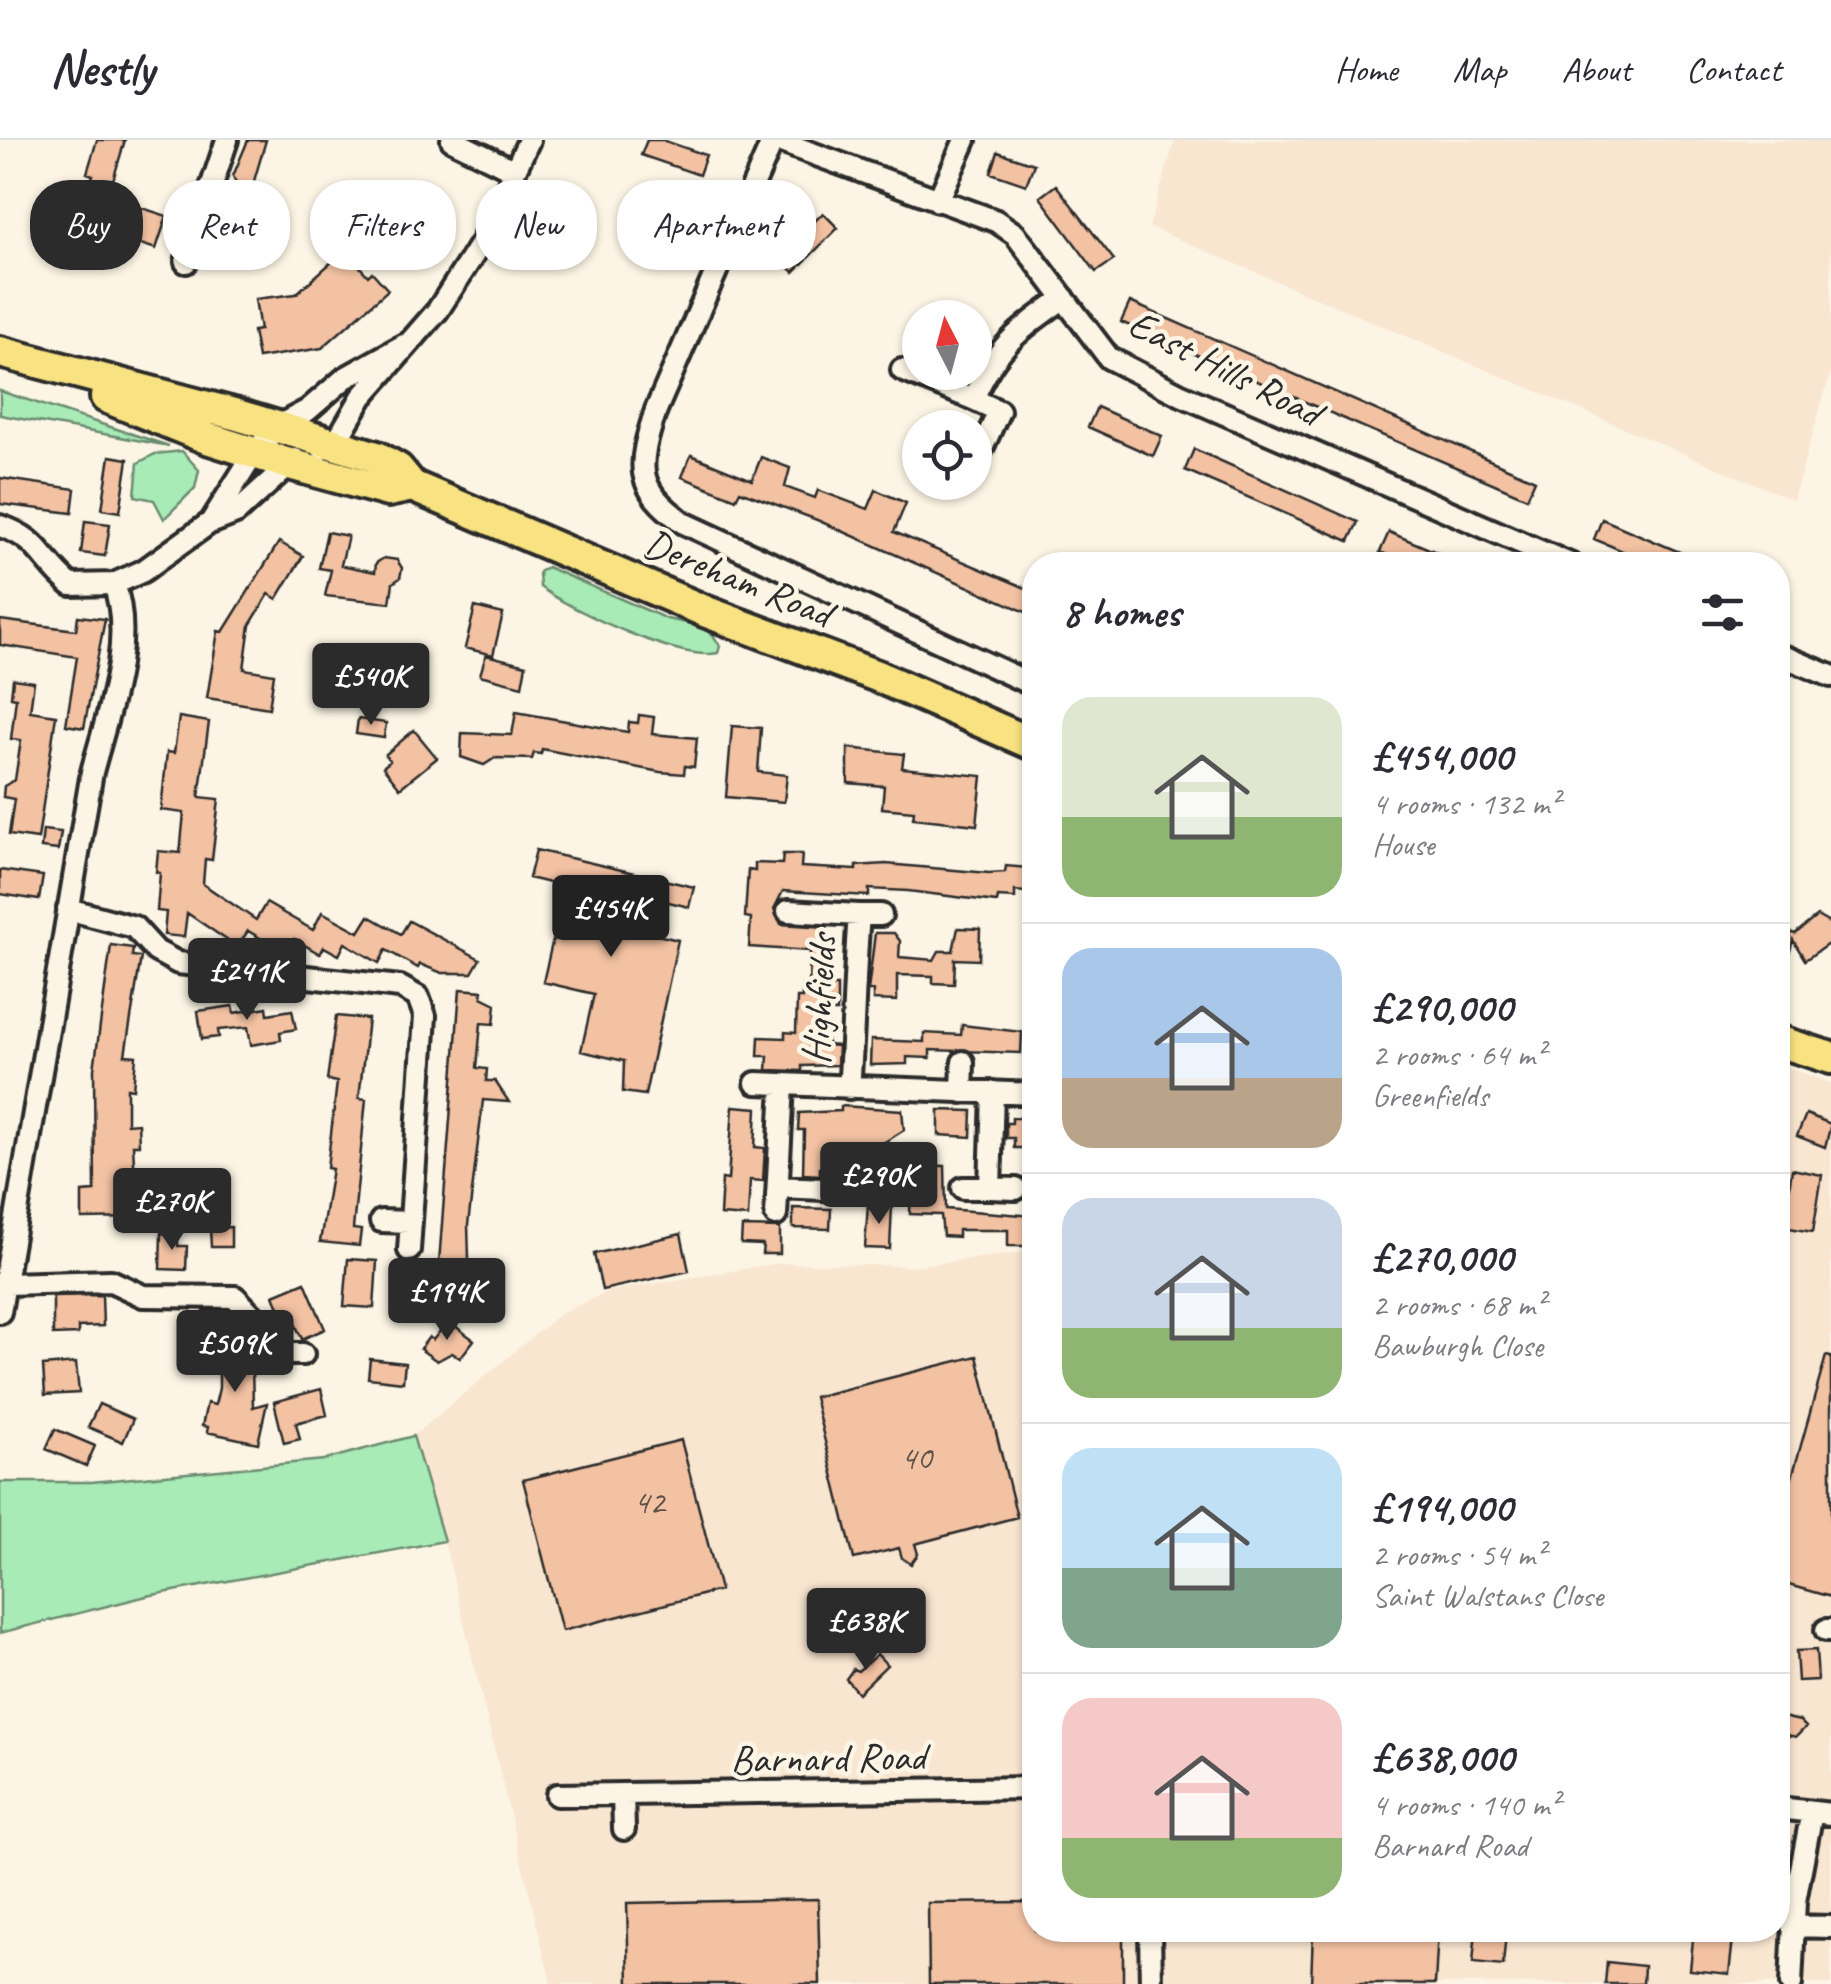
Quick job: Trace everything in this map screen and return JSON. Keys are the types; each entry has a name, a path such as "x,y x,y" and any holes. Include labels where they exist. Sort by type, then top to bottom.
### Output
{"highway":[{"name":"Dereham Road","path":"0,352 336,442 398,469 412,486 1022,739"},
{"name":"Dereham Road","path":"0,352 207,438 388,491 412,486"},
{"path":"278,426 286,462"},
{"path":"1790,1044 1831,1058"}],"street":[{"path":"215,180 228,140"},
{"path":"452,140 515,171"},
{"path":"0,526 26,536 41,548 71,585 114,584 143,571 211,522 236,513 286,462 336,442 362,396 438,310 475,253 529,140"},
{"name":"East Hills Road","path":"774,140 996,221 1015,234 1109,358 1179,394 1542,552"},
{"name":"Dereham Road","path":"774,140 641,455 645,485 662,507 684,523 1022,680"},
{"path":"938,201 965,140"},
{"path":"973,399 990,359 1008,338 1064,298"},
{"path":"211,522 255,452 278,426 308,410 345,378 404,344"},
{"path":"951,390 999,410 992,427"},
{"path":"0,1312 68,909 120,644 121,608 114,584"},
{"path":"1790,659 1831,676"},
{"path":"68,909 134,927 156,951 178,963 400,987 418,998 426,1016 409,1250"},
{"name":"Highfields","path":"788,911 870,915 852,964 856,1014 849,1088"},
{"path":"962,1092 963,1062"},
{"path":"756,1083 1022,1093"},
{"path":"776,1215 784,1085"},
{"path":"990,1188 992,1092"},
{"path":"778,1187 848,1190"},
{"path":"964,1188 1016,1189"},
{"path":"381,1221 410,1222"},
{"path":"6,1284 111,1281 143,1296 235,1297 251,1308 277,1354 303,1354"},
{"name":"Barnard Road","path":"557,1795 1022,1788"},
{"path":"623,1794 624,1829"},
{"path":"1790,1809 1822,1813 1792,1926 1791,1984"},
{"path":"1792,1926 1831,1926"},
{"path":"1150,1942 1150,1984"}],"shaded area":[{"path":"1175,140 1831,140 1831,372 1793,500 1149,227"},
{"path":"1790,1068 1831,1083 1831,1984 551,1984 444,1541 413,1436 561,1313 609,1291 780,1263 912,1266 1022,1253 1022,1942 1790,1942"}],"green space":[{"path":"0,391 169,446 0,415"},
{"path":"182,451 199,470 195,488 164,519 154,500 135,496 138,463 155,454"},
{"path":"547,567 667,619 696,625 713,635 720,646 718,653 679,650 575,608 540,587 539,572"},
{"path":"413,1436 444,1541 147,1596 0,1633 0,1482 91,1482 324,1460"}],"building":[{"path":"97,140 125,140 113,180 91,180 93,175 87,173"},
{"path":"248,140 266,140 254,180 235,180"},
{"path":"647,140 662,140 706,155 699,175 641,155"},
{"path":"998,152 1034,164 1026,185 991,173"},
{"path":"1056,185 1114,260 1096,272 1040,197"},
{"path":"143,208 163,215 156,249 143,245"},
{"path":"823,213 838,228 816,250 816,220"},
{"path":"323,270 363,270 368,276 372,272 388,290 322,348 258,358 253,331 260,330 255,299 296,294"},
{"path":"1130,302 1535,480 1527,498 1121,322"},
{"path":"1097,407 1162,436 1153,456 1088,427"},
{"path":"1194,449 1358,522 1349,541 1185,470"},
{"path":"691,455 752,480 761,457 790,468 785,487 815,498 818,490 868,509 876,490 906,503 894,532 1022,586 1022,610 817,520 740,491 736,499 682,477"},
{"path":"110,456 128,459 120,512 102,509"},
{"path":"0,478 75,489 72,513 0,504"},
{"path":"1602,519 1679,552 1624,552 1594,539"},
{"path":"85,521 110,524 105,556 81,553"},
{"path":"327,532 348,536 341,565 375,572 376,563 384,558 397,560 402,568 400,578 393,583 390,603 325,596 331,570 319,568"},
{"path":"1389,532 1436,552 1380,552"},
{"path":"279,542 303,556 277,599 269,594 250,625 244,669 274,674 269,708 207,698 218,631 223,632"},
{"path":"475,607 503,614 493,655 465,648"},
{"path":"78,616 105,619 84,728 66,725 77,657 0,645 0,620 76,630"},
{"path":"486,655 526,665 522,686 480,675"},
{"path":"13,679 34,682 30,711 56,715 38,839 9,835 14,799 3,797 4,786 15,780 21,740 11,739 16,698 11,697"},
{"path":"516,712 628,732 629,722 638,723 639,715 654,717 652,734 697,738 694,767 685,766 684,774 660,772 542,749 532,759 495,758 484,765 461,757 462,733 512,735"},
{"path":"179,717 209,722 199,797 219,799 212,860 205,859 203,884 256,920 266,903 313,930 322,912 359,932 369,916 401,934 409,921 480,959 472,973 442,973 420,964 418,968 386,950 379,963 345,943 339,955 324,947 320,954 294,939 286,953 248,931 237,947 187,913 184,937 164,935 166,912 157,911 160,873 156,872 158,851 180,853 184,813 161,810 167,752 174,753"},
{"path":"358,719 386,723 384,738 356,734"},
{"path":"732,726 761,728 758,772 787,775 784,802 726,797"},
{"path":"414,730 437,758 400,788 383,767 390,761 385,755"},
{"path":"848,748 904,754 902,768 982,776 977,825 913,818 914,811 882,808 884,786 848,783"},
{"path":"43,830 61,832 58,850 41,848"},
{"path":"536,850 694,887 689,907 616,889 608,923 678,940 645,1095 623,1092 624,1061 581,1051 594,994 543,982 565,887 529,878"},
{"path":"783,854 802,854 801,867 856,870 856,866 886,864 989,873 1005,872 1006,866 1022,867 1022,892 1015,891 1015,898 998,897 997,902 908,891 869,889 869,896 783,891 774,909 781,924 827,927 827,986 837,986 837,1012 828,1012 827,1045 838,1046 837,1065 802,1066 802,1071 767,1070 768,1056 758,1056 759,1037 785,1038 785,1032 796,1033 797,998 802,998 802,985 809,986 810,951 749,947 751,918 745,917 748,870 755,871 755,863 782,864"},
{"path":"0,870 43,876 39,900 0,894"},
{"path":"1817,916 1831,924 1831,942 1805,960 1793,940 1790,951 1790,932 1795,934"},
{"path":"958,928 980,929 979,960 955,959 954,984 933,983 933,976 897,975 897,1001 873,1000 873,991 868,991 875,933 894,933 900,941 899,957 934,960 939,951 953,951"},
{"path":"111,945 133,948 132,956 141,957 125,1055 136,1056 133,1089 127,1088 127,1124 138,1123 139,1145 133,1145 137,1218 82,1219 82,1192 95,1191 94,1069"},
{"path":"460,989 482,991 482,997 496,1004 494,1024 481,1023 477,1068 487,1069 486,1081 495,1081 509,1102 483,1100 468,1225 470,1291 437,1289"},
{"path":"233,1006 234,1013 267,1007 268,1014 292,1010 296,1029 280,1032 281,1040 251,1045 248,1027 218,1030 219,1037 202,1039 198,1011"},
{"path":"336,1016 368,1019 359,1098 366,1099 353,1229 361,1230 359,1246 320,1242 332,1169 327,1168 337,1082 327,1080"},
{"path":"962,1025 1022,1032 1021,1053 930,1050 930,1058 907,1057 907,1064 870,1065 871,1040 924,1042 924,1033 961,1035"},
{"path":"733,1106 757,1108 755,1147 765,1148 763,1181 750,1180 748,1217 720,1215 722,1179 728,1180"},
{"path":"841,1106 902,1110 904,1130 841,1169 820,1168 820,1175 803,1174 804,1130 798,1130 799,1113 841,1111"},
{"path":"939,1110 972,1111 971,1137 939,1135"},
{"path":"1806,1114 1831,1124 1825,1147 1797,1136"},
{"path":"1012,1118 1022,1118 1022,1148 1014,1148 1014,1138 1006,1138 1006,1123 1012,1123"},
{"path":"869,1164 945,1166 946,1209 1022,1215 1022,1246 1008,1246 1008,1230 958,1230 958,1237 943,1236 941,1215 910,1214 911,1180 869,1178"},
{"path":"1792,1169 1822,1175 1813,1232 1790,1228"},
{"path":"868,1204 892,1205 890,1249 865,1248"},
{"path":"793,1208 831,1209 830,1229 793,1228"},
{"path":"231,1227 231,1247 211,1247 210,1228"},
{"path":"742,1227 780,1228 780,1254 762,1254 763,1245 741,1244"},
{"path":"161,1233 178,1234 178,1246 187,1246 186,1270 160,1269"},
{"path":"681,1234 689,1271 602,1290 594,1254"},
{"path":"348,1259 377,1261 374,1308 344,1306"},
{"path":"305,1282 325,1329 302,1339 288,1308 281,1312 274,1295"},
{"path":"102,1295 103,1326 78,1327 78,1334 53,1335 53,1296"},
{"path":"204,1311 222,1311 223,1330 205,1330"},
{"path":"448,1321 474,1340 460,1358 452,1353 437,1361 420,1349"},
{"path":"219,1334 244,1334 244,1363 252,1363 253,1407 267,1403 258,1443 207,1432 208,1427 202,1426 207,1403 215,1405 219,1388"},
{"path":"977,1356 1017,1517 915,1544 918,1554 911,1564 902,1558 899,1548 854,1559 814,1397"},
{"path":"1826,1356 1831,1357 1831,1597 1790,1585 1790,1484"},
{"path":"370,1359 405,1363 403,1382 368,1378"},
{"path":"76,1363 79,1393 45,1395 43,1366"},
{"path":"321,1389 327,1415 296,1423 300,1439 284,1443 274,1402"},
{"path":"99,1404 133,1419 123,1442 88,1427"},
{"path":"55,1429 95,1446 86,1466 46,1449"},
{"path":"681,1440 720,1590 562,1631 523,1480"},
{"path":"1816,1650 1818,1680 1798,1681 1796,1651"},
{"path":"877,1654 887,1665 858,1693 846,1679 853,1669 858,1671"},
{"path":"1790,1719 1806,1727 1796,1737 1790,1736"},
{"path":"818,1899 820,1984 629,1984 627,1903"},
{"path":"1022,1902 1022,1942 1123,1942 1123,1984 929,1984 928,1903"},
{"path":"1313,1942 1437,1942 1435,1984 1311,1984"},
{"path":"1475,1942 1505,1942 1503,1966 1473,1963"},
{"path":"1693,1942 1733,1942 1729,1974 1690,1970"},
{"path":"1607,1962 1644,1966 1643,1984 1605,1984"}]}
